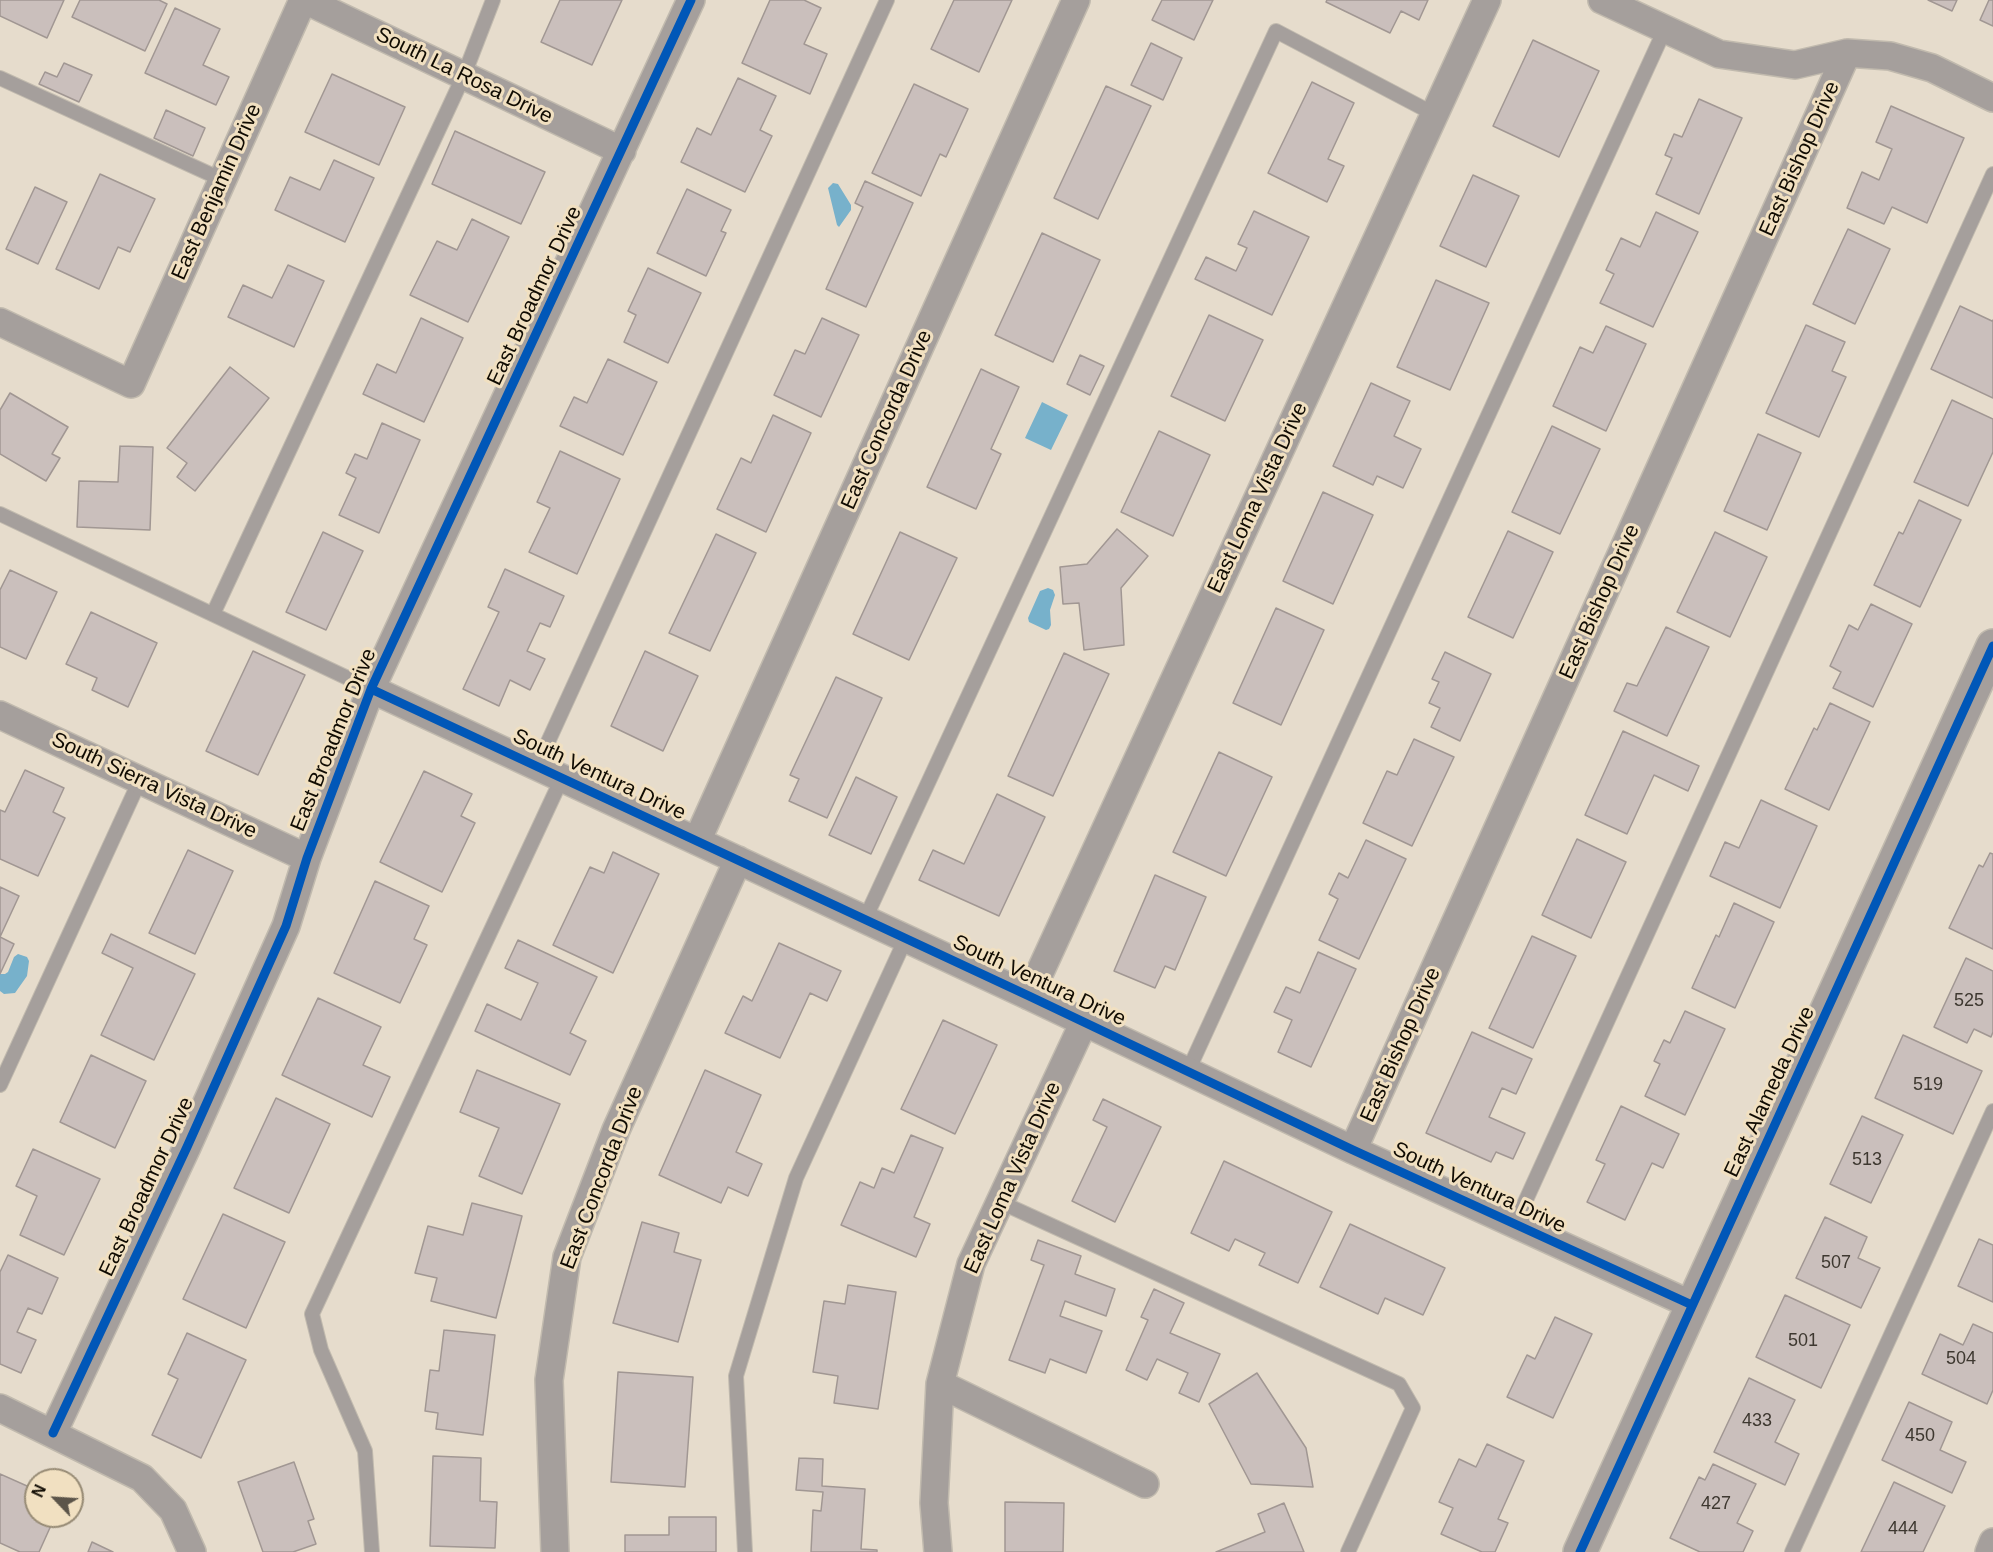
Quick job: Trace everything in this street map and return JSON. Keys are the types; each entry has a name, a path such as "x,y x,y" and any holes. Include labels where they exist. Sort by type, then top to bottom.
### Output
{"street":[{"name":"South La Rosa Drive","path":"304,0 622,151"},
{"name":"East Benjamin Drive","path":"0,322 131,384 304,0"},
{"name":"East Broadmor Drive","path":"53,1433 187,1147 286,926 307,858 371,689 691,0"},
{"name":"East Concorda Drive","path":"697,841 1076,0"},
{"name":"East Loma Vista Drive","path":"1029,996 1486,0"},
{"path":"1602,0 1719,54 1796,65 1847,54 1890,56 1932,68 1993,98"},
{"name":"East Bishop Drive","path":"1353,1150 1847,54"},
{"name":"East Alameda Drive","path":"1580,1552 1993,646"},
{"name":"South Ventura Drive","path":"371,689 906,938 1353,1150 1692,1305"},
{"name":"South Sierra Vista Drive","path":"0,715 307,858"},
{"name":"East Concorda Drive","path":"555,1552 549,1380 567,1257 616,1130 738,860"},
{"name":"East Loma Vista Drive","path":"938,1552 934,1503 940,1384 971,1264 1084,1022"},
{"path":"940,1384 1145,1484"},
{"path":"0,1408 142,1478 173,1510 192,1552"},
{"path":"1989,1552 1993,1542"}],"lane":[{"path":"213,614 464,75 493,0"},
{"path":"537,766 887,0"},
{"path":"1188,1071 1665,29"},
{"path":"865,919 1276,31 1434,114"},
{"path":"0,78 223,180"},
{"path":"1515,1224 1993,174"},
{"path":"0,514 371,689"},
{"path":"372,1552 365,1450 321,1350 312,1314 562,778"},
{"path":"0,1085 140,780"},
{"path":"745,1552 736,1376 796,1178 906,938"},
{"path":"1792,1552 1993,1111"},
{"path":"1000,1202 1400,1384 1413,1408 1348,1552"}],"water":[{"path":"833,183 838,184 851,205 851,210 839,227 828,188"},
{"path":"1042,402 1068,415 1051,450 1025,438"},
{"path":"1048,588 1053,590 1055,595 1050,610 1051,625 1046,630 1029,622 1028,618 1040,591"},
{"path":"18,954 27,957 29,961 27,976 15,993 4,994 0,991 0,974 8,972 14,957"}],"building":[{"path":"0,0 64,0 47,38 0,16"},
{"path":"80,0 159,0 167,4 145,51 72,17"},
{"path":"560,0 622,0 592,65 541,42"},
{"path":"770,0 804,0 821,8 804,44 827,54 810,94 742,63"},
{"path":"954,0 1012,0 979,72 931,49"},
{"path":"1162,0 1213,0 1194,40 1152,20"},
{"path":"1327,0 1428,0 1419,20 1401,11 1390,33 1326,2"},
{"path":"1928,0 1957,0 1952,11"},
{"path":"1989,0 1993,0 1993,26 1980,20"},
{"path":"175,8 220,29 203,65 229,77 216,105 145,73"},
{"path":"1533,40 1599,71 1559,157 1493,126"},
{"path":"1151,43 1182,58 1163,100 1131,85"},
{"path":"64,63 92,75 79,102 39,84 45,72 57,77"},
{"path":"332,74 405,107 379,165 305,132"},
{"path":"738,78 776,96 760,130 772,136 745,192 681,162 697,128 711,135"},
{"path":"1312,82 1354,103 1328,159 1344,166 1327,202 1268,173"},
{"path":"914,84 968,109 946,157 940,154 921,196 872,173"},
{"path":"1106,86 1151,106 1098,219 1054,198"},
{"path":"1699,99 1742,118 1699,214 1656,194 1672,158 1665,155 1674,134 1682,137"},
{"path":"1891,106 1964,138 1927,223 1892,207 1884,224 1847,208 1862,172 1879,180 1892,149 1876,142"},
{"path":"166,110 205,128 193,156 154,138"},
{"path":"455,131 545,172 521,224 432,184"},
{"path":"334,160 374,178 345,242 275,210 290,177 320,190"},
{"path":"100,174 155,199 130,252 118,247 99,289 56,269"},
{"path":"1473,175 1519,196 1486,267 1440,246"},
{"path":"865,181 913,203 866,307 826,289 863,207 855,203"},
{"path":"35,187 67,202 38,264 6,249"},
{"path":"687,189 731,210 721,231 726,233 706,276 657,253"},
{"path":"1254,211 1309,237 1272,315 1195,279 1206,257 1236,271 1247,248 1238,244"},
{"path":"1656,212 1698,232 1653,327 1600,303 1614,274 1606,270 1621,238 1640,247"},
{"path":"472,219 509,237 468,322 410,295 437,241 457,250"},
{"path":"1848,229 1890,249 1855,324 1813,304"},
{"path":"1042,233 1100,260 1053,362 995,335"},
{"path":"288,265 324,281 294,347 228,317 243,285 272,298"},
{"path":"648,268 701,293 668,363 624,342 636,315 628,311"},
{"path":"1436,280 1489,303 1450,390 1397,367"},
{"path":"1960,306 1993,320 1993,398 1931,369"},
{"path":"1209,315 1263,340 1225,421 1171,396"},
{"path":"421,318 463,338 424,422 363,394 377,364 396,373"},
{"path":"822,318 859,335 821,417 774,395 795,350 805,354"},
{"path":"1806,325 1845,342 1832,371 1846,377 1819,437 1766,413"},
{"path":"1606,326 1646,344 1606,431 1553,406 1580,347 1593,353"},
{"path":"1080,355 1104,366 1090,395 1067,384"},
{"path":"608,359 657,382 623,455 560,426 574,397 587,403"},
{"path":"230,367 269,398 195,491 177,477 187,463 167,448"},
{"path":"981,369 1019,387 991,449 1001,454 976,509 927,487"},
{"path":"1371,383 1410,401 1394,436 1421,449 1403,488 1377,476 1373,485 1333,466"},
{"path":"10,393 68,427 52,454 60,458 46,481 0,454 0,410"},
{"path":"1952,400 1993,419 1993,452 1968,506 1914,482"},
{"path":"773,415 811,433 766,532 717,509 741,458 751,463"},
{"path":"382,423 420,440 379,533 339,515 356,478 346,473 355,454 367,459"},
{"path":"1552,426 1600,449 1560,534 1512,512"},
{"path":"1159,431 1210,455 1173,536 1121,512"},
{"path":"1758,434 1801,453 1767,530 1724,511"},
{"path":"120,446 153,447 150,530 77,527 79,481 118,482"},
{"path":"560,451 620,479 577,574 529,552 550,508 537,502"},
{"path":"1323,492 1373,515 1333,604 1283,581"},
{"path":"1919,500 1961,520 1920,607 1874,585 1899,532 1903,534"},
{"path":"1117,529 1148,556 1121,588 1124,645 1084,650 1079,603 1063,604 1060,567 1087,564"},
{"path":"1508,531 1553,552 1513,638 1468,617"},
{"path":"323,532 363,551 326,630 286,612"},
{"path":"900,532 957,558 909,660 853,634"},
{"path":"1715,532 1767,557 1730,637 1677,612"},
{"path":"716,534 756,553 710,651 669,633"},
{"path":"505,569 564,596 550,627 540,623 527,651 545,659 530,690 510,680 499,706 463,689 499,612 488,607"},
{"path":"10,570 57,592 26,659 0,647 0,590"},
{"path":"1871,604 1912,624 1873,707 1833,688 1841,672 1830,666 1849,625 1858,630"},
{"path":"1276,608 1324,630 1281,725 1233,703"},
{"path":"91,612 157,643 128,707 92,690 97,678 66,664"},
{"path":"1666,627 1709,647 1667,736 1614,711 1627,683 1637,686"},
{"path":"253,651 305,675 258,775 206,751"},
{"path":"645,651 698,676 663,751 611,726"},
{"path":"1445,652 1491,674 1460,741 1431,727 1440,708 1429,703 1439,682 1432,679"},
{"path":"1064,653 1109,674 1053,796 1008,776"},
{"path":"836,677 882,698 827,818 789,801 799,779 790,775"},
{"path":"1830,703 1870,722 1829,810 1785,789 1814,728 1817,730"},
{"path":"1623,731 1699,766 1688,791 1654,775 1627,834 1585,815"},
{"path":"1414,739 1454,757 1412,846 1363,823 1387,771 1397,775"},
{"path":"1219,752 1272,777 1226,876 1173,852"},
{"path":"25,770 64,788 53,812 65,818 38,876 0,859 0,810 5,812"},
{"path":"424,771 472,794 461,816 475,823 442,892 380,862"},
{"path":"856,777 897,797 871,854 829,835"},
{"path":"997,794 1045,817 999,916 919,880 933,850 964,864"},
{"path":"1761,800 1817,826 1780,908 1710,876 1725,842 1739,848"},
{"path":"1577,839 1626,862 1591,938 1542,915"},
{"path":"1366,840 1406,859 1359,959 1319,940 1338,899 1329,894 1339,873 1348,878"},
{"path":"188,850 233,871 195,954 149,933"},
{"path":"613,852 659,874 613,973 553,945 590,867 604,873"},
{"path":"1990,853 1993,854 1993,949 1949,928 1979,865 1983,867"},
{"path":"1155,875 1206,897 1175,970 1165,966 1155,988 1114,971"},
{"path":"375,881 429,906 414,939 427,945 400,1003 334,973"},
{"path":"0,887 19,896 0,937"},
{"path":"1734,903 1774,922 1735,1008 1692,988 1716,935 1719,937"},
{"path":"111,934 195,974 154,1060 101,1035 133,968 102,953"},
{"path":"1532,936 1576,956 1533,1048 1489,1028"},
{"path":"0,937 14,944 0,974"},
{"path":"518,940 597,977 570,1033 586,1041 570,1075 475,1031 487,1004 521,1020 538,983 505,968"},
{"path":"779,943 841,971 827,1001 810,993 780,1058 725,1033 743,996 752,1001"},
{"path":"1318,952 1356,969 1311,1067 1278,1052 1292,1020 1274,1012 1286,987 1300,993"},
{"path":"1966,958 1993,971 1993,1032 1991,1037 1974,1029 1967,1043 1934,1027"},
{"path":"318,998 381,1027 363,1065 390,1077 372,1117 282,1075"},
{"path":"1685,1011 1725,1029 1685,1115 1645,1096 1660,1064 1654,1061 1664,1040 1670,1043"},
{"path":"943,1020 997,1045 955,1134 901,1109"},
{"path":"1472,1032 1532,1059 1516,1094 1502,1088 1489,1117 1525,1133 1513,1159 1496,1152 1491,1162 1426,1133"},
{"path":"1903,1035 1982,1071 1953,1134 1875,1098"},
{"path":"91,1055 146,1081 115,1148 60,1122"},
{"path":"477,1070 560,1104 522,1194 479,1176 499,1128 460,1112"},
{"path":"705,1070 761,1095 736,1152 762,1164 748,1196 728,1187 721,1203 659,1175"},
{"path":"276,1098 330,1124 289,1213 234,1188"},
{"path":"1103,1099 1161,1127 1115,1222 1072,1201 1107,1127 1093,1120"},
{"path":"1621,1106 1679,1134 1663,1168 1652,1163 1625,1220 1587,1202 1605,1164 1596,1160"},
{"path":"1862,1116 1903,1135 1871,1203 1830,1184"},
{"path":"911,1135 943,1148 914,1217 930,1224 916,1257 841,1225 860,1182 874,1188 882,1168 894,1173"},
{"path":"33,1149 100,1179 64,1255 20,1235 37,1196 16,1186"},
{"path":"1224,1161 1332,1212 1298,1283 1259,1265 1265,1253 1235,1239 1229,1251 1191,1233"},
{"path":"472,1203 522,1216 496,1318 431,1301 437,1278 415,1273 428,1226 463,1235"},
{"path":"223,1214 285,1242 246,1328 183,1299"},
{"path":"1825,1217 1867,1237 1858,1258 1880,1268 1861,1308 1796,1278"},
{"path":"642,1222 679,1233 674,1252 701,1260 678,1342 613,1323"},
{"path":"1350,1224 1445,1268 1423,1315 1385,1298 1378,1314 1320,1287"},
{"path":"1979,1239 1993,1245 1993,1302 1958,1286"},
{"path":"1038,1240 1081,1256 1075,1274 1115,1289 1106,1316 1065,1301 1060,1316 1102,1331 1086,1373 1050,1359 1045,1373 1009,1360 1044,1265 1031,1260"},
{"path":"8,1255 58,1278 42,1314 28,1308 17,1332 36,1340 21,1373 0,1364 0,1272"},
{"path":"848,1285 896,1292 878,1409 834,1403 838,1376 813,1372 824,1301 845,1304"},
{"path":"1154,1289 1184,1303 1170,1333 1220,1354 1199,1402 1179,1393 1188,1373 1157,1359 1147,1380 1126,1370 1148,1320 1141,1317"},
{"path":"1785,1295 1850,1325 1821,1388 1756,1357"},
{"path":"1555,1317 1592,1334 1553,1418 1507,1397 1527,1355 1535,1359"},
{"path":"1973,1324 1993,1333 1993,1390 1987,1404 1922,1374 1940,1334 1963,1345"},
{"path":"444,1330 495,1335 483,1435 436,1429 438,1413 425,1411 430,1370 439,1371"},
{"path":"187,1333 246,1360 201,1458 152,1435 178,1379 168,1374"},
{"path":"618,1372 693,1377 685,1487 611,1482"},
{"path":"1257,1373 1306,1448 1313,1487 1251,1484 1209,1404"},
{"path":"1749,1378 1795,1400 1775,1442 1799,1454 1785,1485 1714,1452"},
{"path":"1909,1402 1952,1422 1940,1450 1966,1462 1952,1493 1882,1460"},
{"path":"1487,1444 1524,1461 1498,1519 1508,1523 1495,1552 1482,1552 1441,1534 1453,1508 1439,1502 1459,1459 1476,1467"},
{"path":"433,1456 481,1458 480,1501 497,1502 495,1548 430,1546"},
{"path":"799,1458 823,1459 822,1486 865,1489 861,1549 877,1550 877,1552 811,1552 813,1510 821,1511 823,1492 796,1490"},
{"path":"294,1462 314,1519 308,1521 316,1544 293,1552 263,1552 238,1482"},
{"path":"1713,1464 1756,1484 1737,1523 1753,1531 1743,1552 1700,1552 1670,1538 1699,1477 1705,1480"},
{"path":"0,1474 24,1485 24,1528 50,1528 39,1552 20,1552 0,1543"},
{"path":"1894,1482 1945,1506 1923,1552 1861,1552"},
{"path":"1005,1502 1064,1503 1063,1552 1005,1552"},
{"path":"1284,1503 1304,1552 1216,1552 1265,1532 1258,1514"},
{"path":"669,1517 716,1517 716,1552 625,1552 625,1535 669,1535"},
{"path":"92,1542 113,1552 88,1552"}],"cycle path":[{"path":"53,1433 187,1147 286,926 307,858 371,689 691,0"},
{"path":"1580,1552 1993,646"},
{"path":"371,689 1353,1150 1692,1305"}]}
